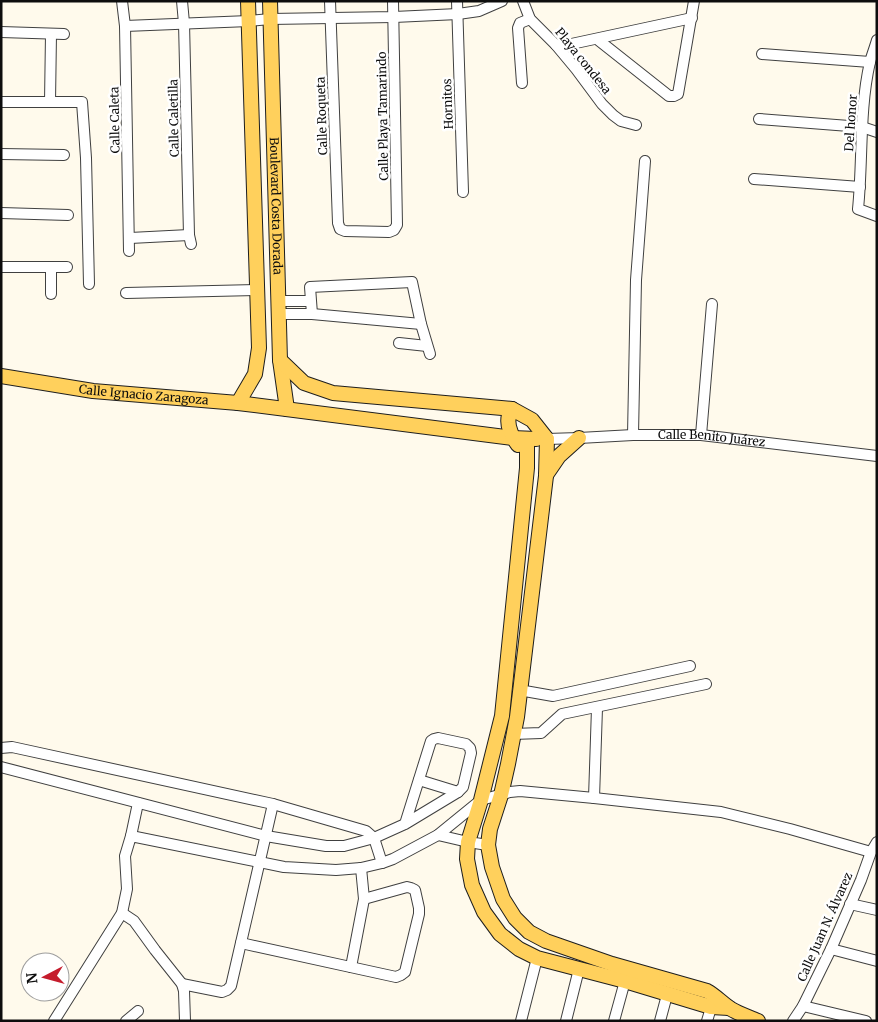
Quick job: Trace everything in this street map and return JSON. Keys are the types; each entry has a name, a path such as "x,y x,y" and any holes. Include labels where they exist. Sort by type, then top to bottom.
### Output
{"main road":[{"name":"Boulevard Costa Dorada","path":"238,403 255,374 259,348 248,1"},
{"name":"Boulevard Costa Dorada","path":"270,1 280,360 286,409"},
{"path":"256,261 266,260 269,262 272,282 278,301"},
{"path":"280,360 304,383 333,393 512,409 532,420 547,439 546,476 519,693 509,717 468,842 467,859 472,885 484,912 500,934 537,958 758,1021"},
{"name":"Calle Ignacio Zaragoza","path":"1,376 93,390 286,409"},
{"name":"Calle Benito Juárez","path":"286,409 520,438 547,439"},
{"path":"512,409 507,421 520,438 527,468 504,693 514,734 501,794 490,829 488,845 492,867 503,900 515,918 529,932 546,942 612,964 707,991 711,1008"},
{"path":"546,476 559,456 579,438"},
{"path":"508,653 524,657"}],"street":[{"name":"Calle Caleta","path":"122,1 125,26 129,251"},
{"name":"Calle Caletilla","path":"130,238 190,239 182,1"},
{"name":"Calle Roqueta","path":"330,1 338,223 340,229"},
{"name":"Calle Playa Tamarindo","path":"340,229 345,232 389,232 394,230 396,225 394,1"},
{"name":"Hornitos","path":"457,1 462,192"},
{"path":"125,26 270,19 458,14 478,11 502,1"},
{"name":"Playa condesa","path":"523,1 530,19 576,68 602,104 621,121 636,125"},
{"path":"597,38 669,96 674,96 678,94 694,1"},
{"path":"556,45 562,46 692,18"},
{"path":"522,82 518,28 520,23 530,19"},
{"path":"1,32 64,34"},
{"path":"50,102 51,34"},
{"name":"Del honor","path":"877,40 865,93 858,209 877,216"},
{"path":"762,54 873,57"},
{"path":"1,102 82,102 86,158 89,284"},
{"path":"758,119 862,127 877,132"},
{"path":"1,154 64,154"},
{"path":"633,435 636,280 644,161"},
{"path":"754,178 860,187"},
{"path":"1,214 68,215"},
{"path":"1,267 67,266"},
{"path":"51,267 52,294"},
{"path":"312,314 310,287 412,282 428,350 399,343"},
{"path":"126,293 258,290"},
{"path":"278,301 310,302"},
{"path":"278,301 312,314 421,324"},
{"path":"701,435 712,304"},
{"name":"Calle Benito Juárez","path":"547,439 633,435 701,435 877,456"},
{"path":"519,693 553,696 690,666"},
{"path":"514,734 541,733 562,714 706,684"},
{"path":"594,798 597,708"},
{"path":"1,767 266,836 326,846 344,846 374,838 405,824 458,792 463,787 471,753 470,748 466,744 438,738 432,741 405,824"},
{"path":"1,748 12,746 273,804 366,831 374,838 382,863"},
{"path":"419,780 458,792"},
{"path":"131,836 284,867 336,870 361,868 382,863 438,835 481,800 520,791 721,812 871,852"},
{"path":"54,1021 122,913 127,890 126,856 138,803"},
{"path":"182,984 222,992 231,986 273,804"},
{"path":"438,835 488,845"},
{"name":"Calle Juan N. Álvarez","path":"793,1021 803,1006 831,949 871,852 877,842"},
{"path":"351,967 364,899 361,868"},
{"path":"241,943 396,977 401,975 405,972 419,914 415,890 407,887 364,899"},
{"path":"850,904 877,910"},
{"path":"122,913 134,921 182,984 184,990 185,1021"},
{"path":"831,949 877,961"},
{"path":"521,1021 537,958"},
{"path":"566,1021 579,969"},
{"path":"614,1021 625,982"},
{"path":"660,1021 667,995"},
{"path":"803,1006 841,1018 866,1021"},
{"path":"126,1021 138,1011"}]}
